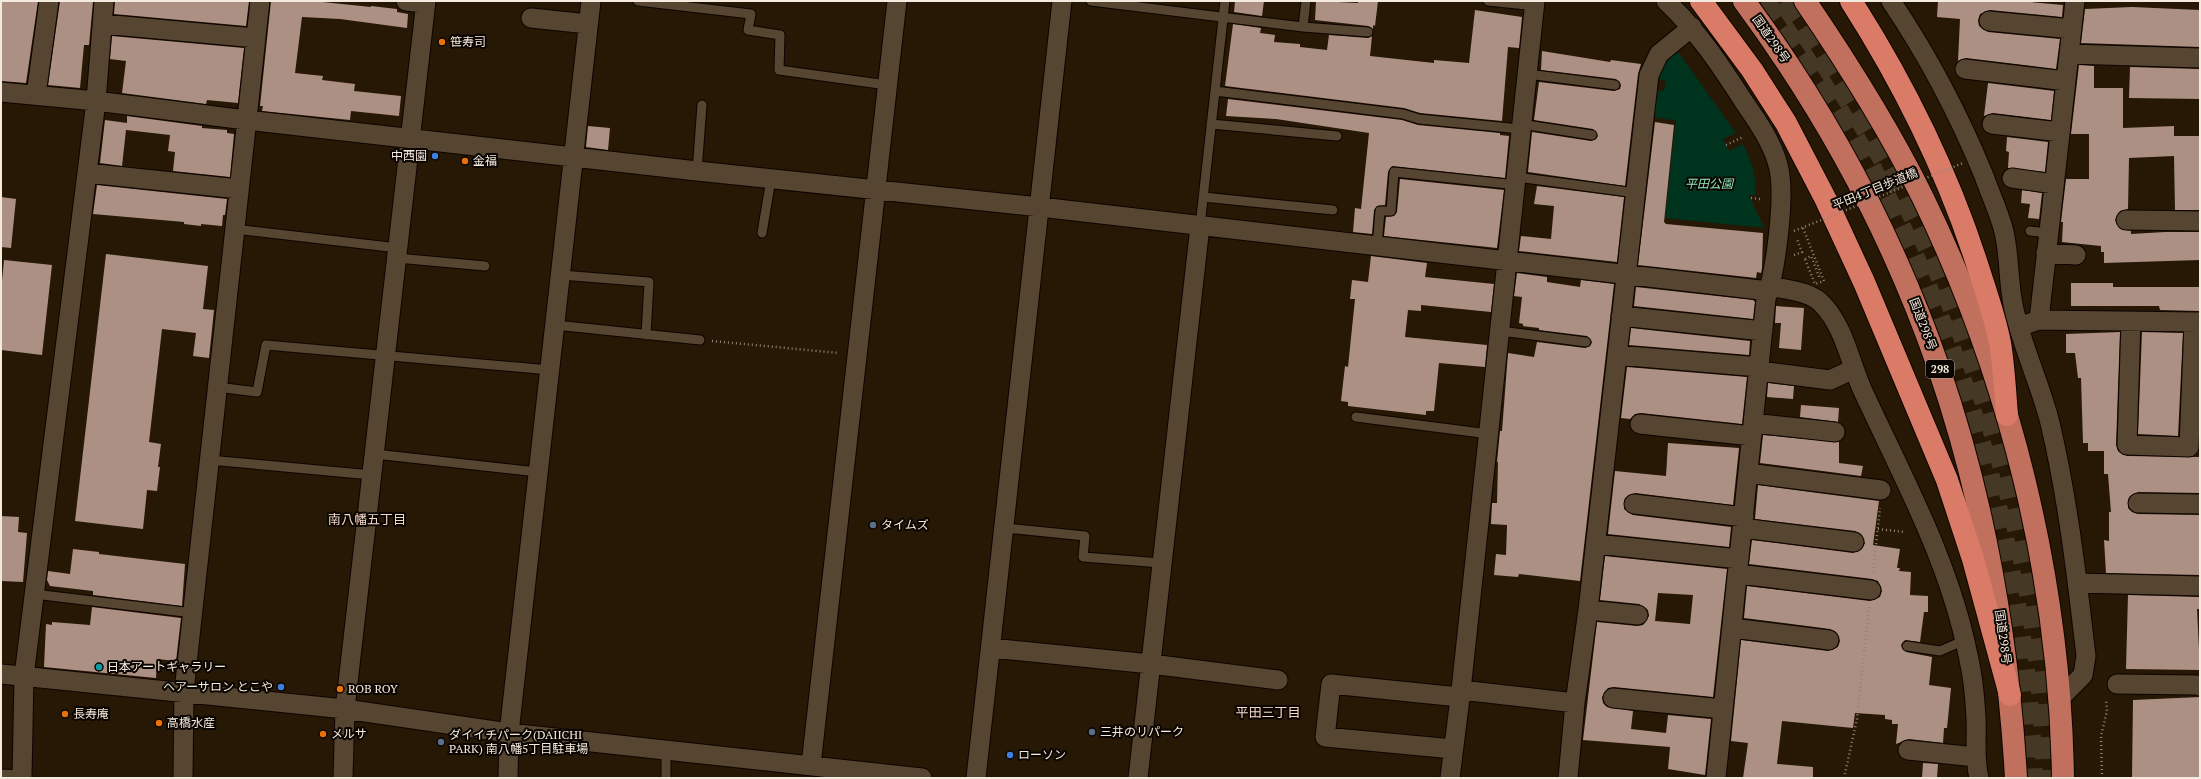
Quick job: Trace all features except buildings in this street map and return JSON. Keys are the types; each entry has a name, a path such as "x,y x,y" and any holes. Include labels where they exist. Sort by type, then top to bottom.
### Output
{"highway":[{"path":"1701,1 1752,70 1786,123 1826,200 1864,282 1947,480 1973,559 2010,695"},
{"name":"国道298号","path":"1744,1 1815,104 1854,172 1902,270 1924,326 1954,412 1981,512 2002,629 2010,695 2016,778"},
{"path":"1805,1 1865,92 1922,197 1972,312 2007,415 2030,504 2044,576 2058,700 2063,778"},
{"path":"1851,1 1902,86 1938,161 1961,218 1982,279 1999,340 2007,415"}],"street":[{"path":"36,95 49,1"},
{"path":"22,776 24,676 96,101 104,1"},
{"path":"183,778 184,691 260,1"},
{"path":"343,778 345,709 387,355 425,2 406,1"},
{"path":"508,778 509,733 591,1"},
{"path":"820,770 857,354 897,1"},
{"path":"976,778 1005,528 1062,1"},
{"path":"1666,1 1692,27 1753,114 1778,163 1781,184 1780,204 1763,331 1716,778"},
{"path":"1891,1 1944,91 1988,186 2005,239 2011,294 2019,327 2038,379 2050,423 2061,478 2077,583 2086,656 2085,670 2079,681 2058,700"},
{"path":"2039,320 2075,1"},
{"path":"1450,778 1517,181 1521,127 1535,3"},
{"path":"531,18 588,24"},
{"path":"1989,21 2072,29"},
{"path":"102,24 256,38"},
{"path":"1568,778 1575,703 1596,544 1648,83 1652,66 1659,54 1692,27"},
{"path":"2069,54 2200,58"},
{"path":"1965,69 2066,81"},
{"path":"1,92 96,101 411,139 1040,207 1626,274 1769,288 1809,295 1822,303 1834,318 1854,369 1923,517 1938,557 1965,640 1973,686 1979,778"},
{"path":"1992,124 2060,132"},
{"path":"87,173 239,189"},
{"path":"2012,178 2054,184"},
{"path":"2126,220 2200,221"},
{"path":"1138,778 1200,226"},
{"path":"2046,253 2076,255"},
{"path":"1621,316 1763,331"},
{"path":"2019,327 2039,320 2131,321 2197,322 2189,447 2126,445 2131,321"},
{"path":"1617,354 1759,369 1830,380 1854,369"},
{"path":"1640,424 1835,432"},
{"path":"1748,473 1880,490"},
{"path":"2138,503 2200,504"},
{"path":"1634,504 1854,542"},
{"path":"1596,544 1738,566 1871,590"},
{"path":"2077,583 2200,586"},
{"path":"1588,610 1638,615"},
{"path":"1732,628 1829,640"},
{"path":"991,648 1151,664 1278,680"},
{"path":"1,674 184,691 345,709 509,733 666,749 820,770 922,778"},
{"path":"1453,749 1325,737 1331,684 1575,703"},
{"path":"2117,684 2200,686"},
{"path":"1613,698 1723,708"},
{"path":"1908,750 1966,756"}],"lane":[{"path":"638,1 752,14 748,30 780,35 779,70 887,85"},
{"path":"1091,1 1303,27 1368,32"},
{"path":"1200,226 1225,1"},
{"path":"1303,27 1306,1"},
{"path":"1488,1 1535,3"},
{"path":"1527,74 1615,85"},
{"path":"1215,91 1403,114 1419,119 1521,127 1592,135"},
{"path":"697,171 702,104"},
{"path":"1211,124 1337,136"},
{"path":"1377,246 1380,212 1391,211 1394,172 1517,181 1636,193"},
{"path":"762,233 771,179"},
{"path":"1203,197 1333,210"},
{"path":"234,229 484,266"},
{"path":"2030,231 2049,233"},
{"path":"561,275 650,282 646,335"},
{"path":"555,325 700,340"},
{"path":"1500,332 1586,342"},
{"path":"217,387 257,392 266,345 550,370"},
{"path":"1356,418 1489,434"},
{"path":"375,454 538,472"},
{"path":"209,460 372,475"},
{"path":"1005,528 1085,536 1083,557 1162,563"},
{"path":"34,594 193,613"},
{"path":"1907,646 1940,652 1965,640"},
{"path":"666,749 666,778"},
{"path":"1,774 22,776"}],"path":[{"path":"1726,145 1743,137"},
{"name":"平田4丁目歩道橋","path":"1794,231 1963,163"},
{"path":"1751,198 1760,199"},
{"path":"1803,228 1824,280 1815,284 1805,259 1811,256 1820,279"},
{"path":"1792,256 1802,252 1799,244"},
{"path":"700,340 857,354"},
{"path":"1844,778 1857,719 1882,497 1880,490"},
{"path":"1878,529 1905,532"}],"green space":[{"name":"平田公園","path":"1676,49 1736,133 1723,139 1729,151 1743,144 1751,163 1755,181 1755,195 1749,195 1764,228 1665,218 1676,121 1649,116 1654,90 1664,91 1666,81 1654,78 1653,76"}],"tunnel":[{"path":"1764,1 1832,101 1868,163 1904,235 1935,309 1962,384 1985,461 2003,539 2017,618 2027,698 2032,778"},
{"path":"1784,1 1829,68 1871,136 1891,172 1927,244 1943,281 1965,340 2003,463 2029,588 2038,651 2044,715 2047,778"}],"place":[{"name":"笹寿司","path":"442,42"},
{"name":"中西園","path":"435,156"},
{"name":"金福","path":"465,161"},
{"name":"タイムズ","path":"873,525"},
{"name":"日本アートギャラリー","path":"99,667"},
{"name":"ヘアーサロン とこや","path":"281,687"},
{"name":"ROB ROY","path":"340,689"},
{"name":"長寿庵","path":"65,714"},
{"name":"高橋水産","path":"159,723"},
{"name":"三井のリパーク","path":"1092,732"},
{"name":"メルサ","path":"323,734"},
{"name":"ダイイチパーク(DAIICHI PARK) 南八幡5丁目駐車場","path":"441,742"},
{"name":"ローソン","path":"1010,755"}],"district":[{"name":"南八幡五丁目","path":"367,519"},
{"name":"平田三丁目","path":"1268,712"}]}
